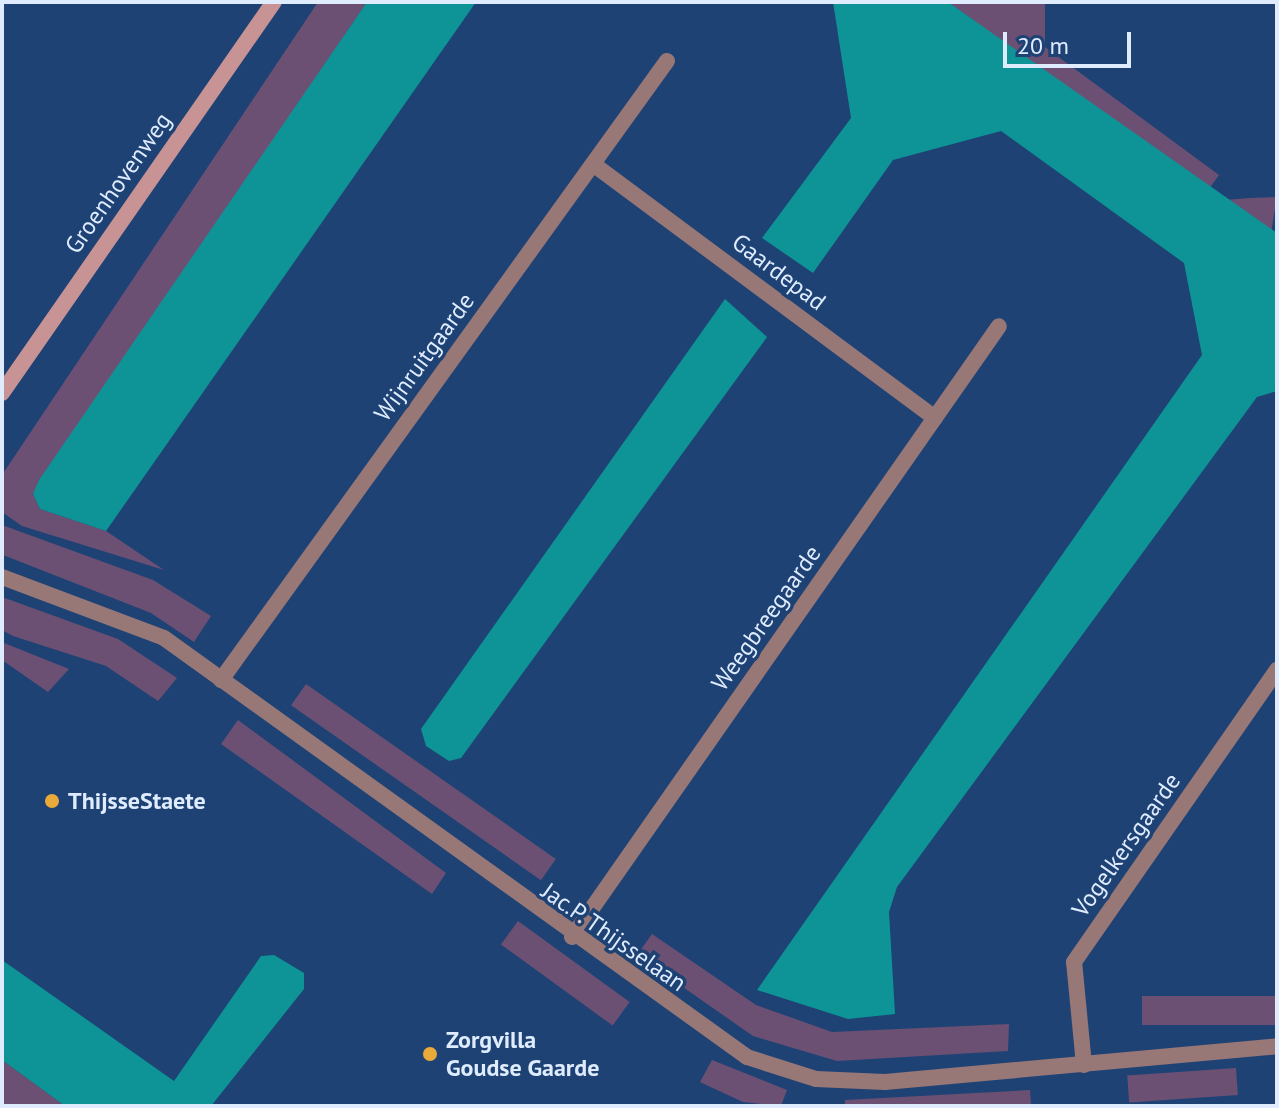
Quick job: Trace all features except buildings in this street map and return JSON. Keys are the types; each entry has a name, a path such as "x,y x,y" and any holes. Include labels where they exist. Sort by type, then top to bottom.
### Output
{"street":[{"name":"Groenhovenweg","path":"2,393 274,2"},
{"name":"Wijnruitgaarde","path":"221,680 667,61"},
{"name":"Gaardepad","path":"593,164 935,418"},
{"name":"Weegbreegaarde","path":"572,937 999,326"},
{"name":"Jac.P. Thijsselaan","path":"2,577 164,638 572,937 747,1057 816,1079 885,1082 1277,1046"},
{"name":"Vogelkersgaarde","path":"1084,1065 1074,962 1277,670"}],"shaded area":[{"path":"318,2 367,2 33,494 40,509 106,531 164,570 22,526 2,512 2,475"},
{"path":"367,2 476,2 106,531 40,509 33,494 39,480"},
{"path":"833,2 948,2 1277,233 1277,391 1257,397 897,887 889,912 895,1014 848,1019 757,990 1202,355 1184,263 1001,131 893,160 813,273 762,238 851,118"},
{"path":"948,2 1045,2 1045,47 1219,175 1209,189"},
{"path":"1277,197 1271,233 1225,200 1250,198"},
{"path":"725,299 767,337 461,758 449,761 426,746 421,729"},
{"path":"2,525 153,580 211,616 194,642 151,613 3,555"},
{"path":"2,597 118,639 177,678 158,701 106,666 13,636 2,630"},
{"path":"2,642 69,669 48,692 2,660"},
{"path":"306,684 556,859 541,880 291,705"},
{"path":"238,720 446,873 432,894 221,744"},
{"path":"518,921 630,1002 613,1026 501,944"},
{"path":"652,934 756,1005 832,1032 1009,1024 1008,1051 837,1061 753,1036 637,955"},
{"path":"274,955 304,973 304,989 211,1106 65,1106 2,1060 2,960 174,1081 261,956"},
{"path":"1142,996 1277,996 1277,1025 1142,1025"},
{"path":"2,1060 65,1106 2,1106"},
{"path":"712,1060 787,1090 781,1106 743,1102 700,1082"},
{"path":"1236,1068 1238,1095 1129,1103 1127,1076"},
{"path":"1030,1090 1031,1106 845,1106 845,1100"}],"place":[{"name":"ThijsseStaete","path":"52,801"},
{"name":"Zorgvilla Goudse Gaarde","path":"430,1054"}]}
